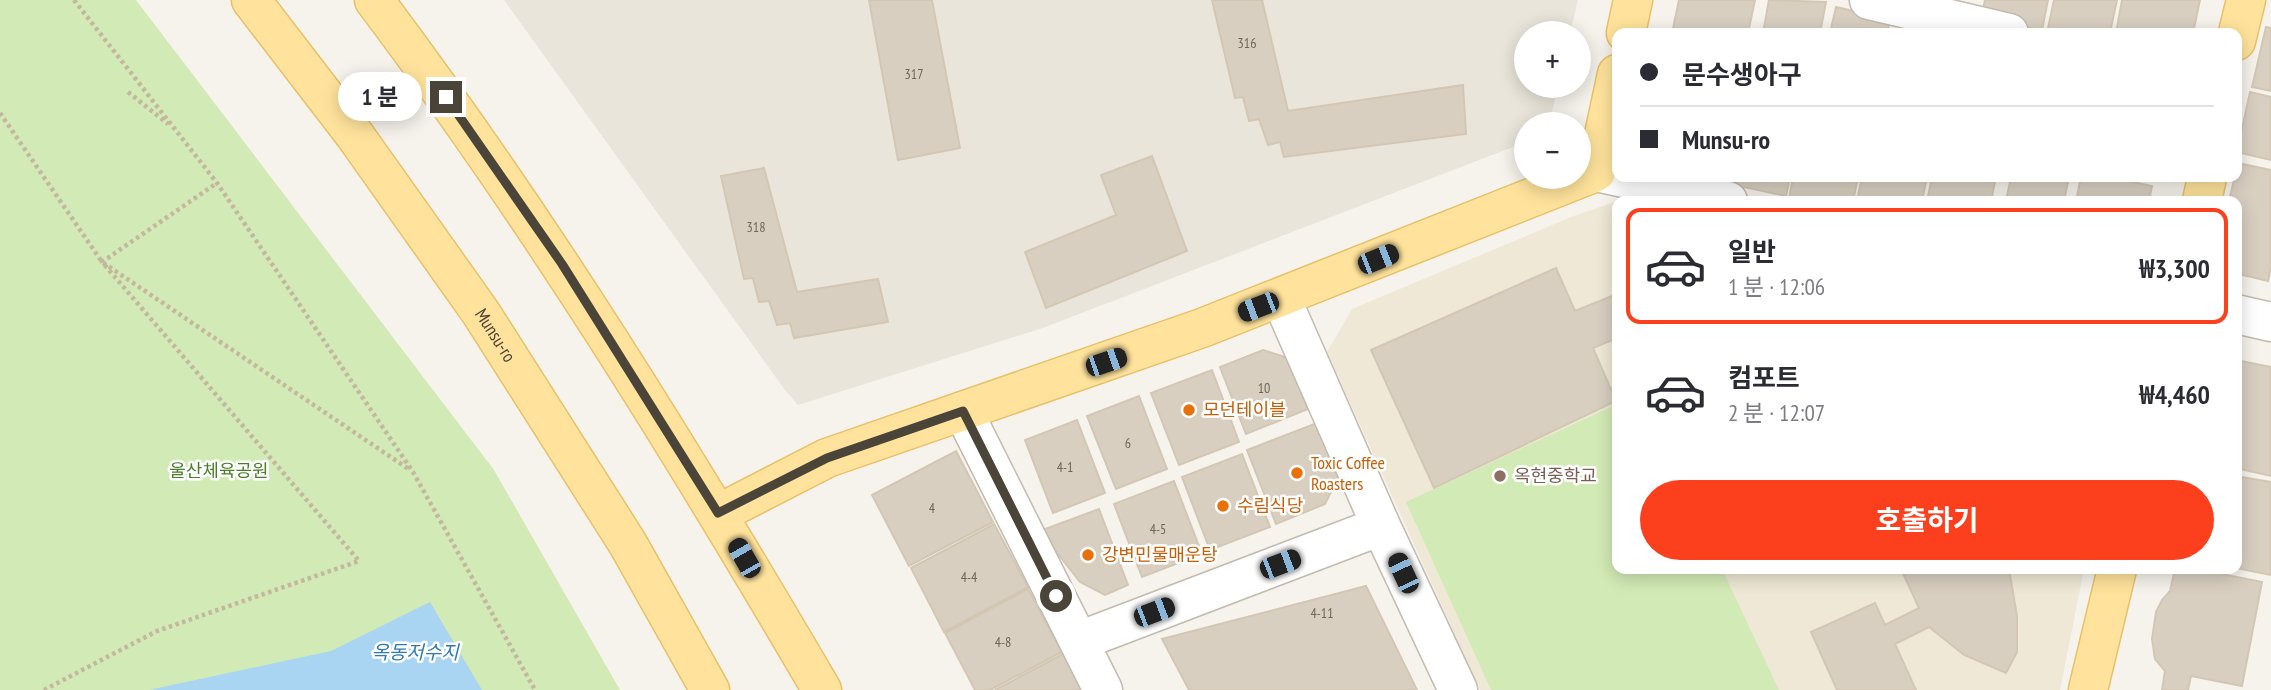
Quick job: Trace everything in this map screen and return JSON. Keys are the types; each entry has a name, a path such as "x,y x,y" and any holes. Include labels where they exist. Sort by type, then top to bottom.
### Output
{"main road":[{"name":"Munsu-ro","path":"251,0 354,134 481,313 628,544 710,690"},
{"path":"374,0 432,76 562,264 718,513 822,690"},
{"path":"1627,28 1633,0"},
{"path":"2239,28 2246,0"},
{"path":"718,513 827,458 1202,328 1596,172 1612,97"},
{"path":"2088,690 2116,574"}],"street":[{"path":"1869,0 1988,28"},
{"path":"1596,172 1612,176"},
{"path":"1642,182 1705,196"},
{"path":"1281,298 1381,526 1458,690"},
{"path":"2242,315 2271,322"},
{"path":"963,411 1103,690"},
{"path":"1079,642 1381,526"}],"path":[{"path":"74,0 217,183 413,472 535,690"},
{"path":"128,92 173,128"},
{"path":"0,113 102,262 359,561 157,631 44,690"},
{"path":"102,262 217,183"},
{"path":"102,262 413,472"}],"shaded area":[{"path":"504,0 1578,0 1573,21 1514,21 1514,98 1555,98 1552,112 1514,112 1514,147 1043,328 798,405"},
{"name":"옥현중학교","path":"1612,203 1612,574 2083,574 2060,690 1480,690 1327,352 1352,309 1571,217"}],"green space":[{"name":"울산체육공원","path":"0,0 136,0 494,470 620,690 0,690"},
{"path":"1612,406 1612,574 1724,574 1779,690 1491,690 1406,502"}],"water":[{"name":"옥동저수지","path":"430,602 482,690 149,690 331,651"}],"building":[{"path":"869,0 932,0 960,148 898,160"},
{"path":"1212,0 1262,0 1288,111 1463,85 1466,134 1284,157 1280,142 1268,145 1259,119 1249,121 1243,97 1235,98"},
{"path":"1679,0 1755,0 1749,28 1673,28"},
{"path":"1769,0 1826,2 1821,28 1764,28"},
{"path":"1985,0 2048,0 2042,28 1981,18"},
{"path":"2054,0 2117,0 2111,28 2048,28"},
{"path":"2122,0 2200,0 2194,28 2117,28"},
{"path":"1836,7 1890,19 1888,28 1831,28"},
{"path":"2266,27 2271,28 2271,91 2252,87"},
{"path":"2250,92 2271,97 2271,160 2242,153 2242,129"},
{"path":"1152,156 1187,251 1046,308 1025,252 1116,215 1101,175"},
{"path":"2242,164 2271,170 2271,267 2268,281 2242,275 2242,196 2230,196 2234,182 2242,182"},
{"path":"764,168 797,292 878,279 888,322 794,338 790,323 777,325 769,301 759,302 753,278 744,279 721,176"},
{"path":"1725,182 1789,182 1786,196"},
{"path":"1792,182 1857,182 1854,196 1790,196"},
{"path":"1861,182 1926,182 1923,196 1858,196"},
{"path":"1931,182 1995,182 1992,196 1928,196"},
{"path":"2010,182 2068,182 2065,196 2007,196"},
{"path":"2080,182 2133,182 2152,186 2150,196 2077,196"},
{"path":"1556,268 1575,311 1612,296 1612,340 1593,348 1612,392 1612,403 1434,488 1371,350"},
{"path":"1263,350 1288,358 1308,409 1246,434 1220,367"},
{"path":"2242,361 2271,367 2271,476 2242,469"},
{"path":"1212,370 1239,442 1179,465 1151,393"},
{"path":"1139,396 1167,469 1116,489 1087,416"},
{"path":"1077,420 1105,493 1053,513 1025,440"},
{"path":"1317,423 1338,478 1325,504 1276,524 1247,450"},
{"path":"956,451 993,522 909,566 872,495"},
{"path":"1242,454 1270,527 1210,550 1182,477"},
{"path":"2242,477 2271,482 2271,575 2242,569"},
{"path":"1174,481 1202,554 1142,577 1114,504"},
{"path":"1099,509 1128,585 1105,595 1080,582 1040,531"},
{"path":"994,524 1028,587 944,632 911,568"},
{"path":"1903,574 2010,574 2017,616 2017,652 2006,673 1964,655 1929,627 1895,644 1916,690 1837,690 1811,632 1875,603 1885,625 1919,608"},
{"path":"2174,574 2222,574 2262,582 2242,686 2191,676 2188,690 2162,690 2165,671 2155,659 2152,639 2156,612 2170,591"},
{"path":"1366,586 1417,690 1189,690 1162,639"},
{"path":"1028,589 1062,652 990,690 975,690 945,633"},
{"path":"1063,654 1082,690 995,690"}],"place":[{"name":"모던테이블","path":"1189,410"},
{"name":"Toxic Coffee Roasters","path":"1297,473"},
{"name":"옥현중학교","path":"1500,476"},
{"name":"수림식당","path":"1223,506"},
{"name":"강변민물매운탕","path":"1088,555"}],"route":[{"path":"446,97 562,264 718,513 827,458 963,411 1056,596"}]}
